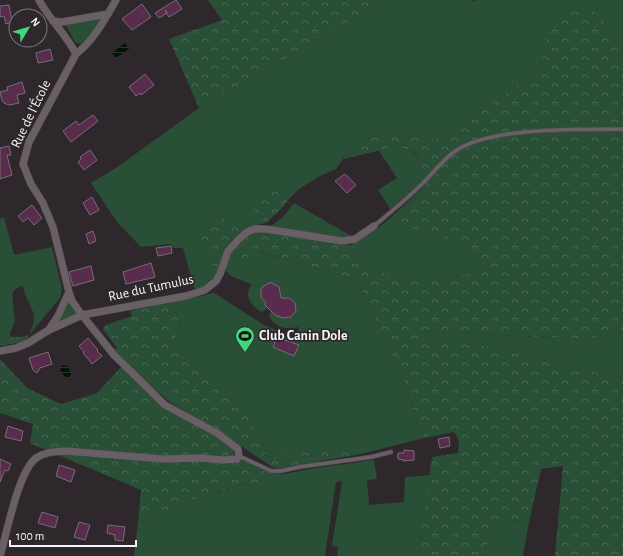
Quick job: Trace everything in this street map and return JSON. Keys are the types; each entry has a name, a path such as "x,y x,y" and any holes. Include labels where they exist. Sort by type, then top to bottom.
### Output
{"street":[{"path":"39,0 76,54"},
{"name":"Rue de l'École","path":"116,0 85,47 76,54 29,142 23,164 31,184 43,203 53,227 69,292 72,301 82,315 114,355 165,405 217,433 238,449 239,456"},
{"path":"53,21 62,22 108,14"},
{"name":"Rue du Tumulus","path":"0,351 28,344 47,331 82,315 186,296 204,290 216,281 228,251 238,239 254,229 266,229 342,241 355,238 374,226"},
{"path":"47,331 58,316 69,292"},
{"path":"0,556 21,480 35,459 42,455 50,452 66,451 163,459 200,458 223,460 237,459 239,456"}],"lane":[{"path":"374,226 402,203 453,153 474,141 494,136 535,131 623,129"},
{"path":"239,456 271,471 281,471 371,457 391,452"}],"green space":[{"path":"208,0 387,0 199,108 169,39 222,20"},
{"path":"387,0 623,0 623,64 616,45 602,17 546,38 541,67 462,126 436,140 383,133 349,147 336,169 318,177 299,189 289,199 269,184 255,212 266,223 251,226 244,232 224,219 215,217 202,232 198,243 215,250 212,272 218,272 208,283 195,291 183,248 173,248 171,244 141,247 117,222 91,183 116,168 199,108"},
{"path":"588,7 602,17 616,45 623,64 623,332 581,339 419,331 421,341 489,346 623,379 623,556 555,556 563,466 541,469 529,522 496,521 483,556 418,556 432,457 458,453 459,440 454,432 424,438 403,378 358,281 261,252 257,263 229,257 234,248 246,237 256,232 269,231 350,245 359,252 367,268 403,278 418,280 432,279 480,270 481,262 476,255 442,236 410,228 401,223 397,216 425,188 421,183 390,209 388,205 414,181 420,172 421,161 414,151 395,147 343,159 349,147 383,133 436,140 462,126 541,67 546,38 563,14"},
{"path":"99,19 100,21 94,31 80,44 75,42 66,25"},
{"path":"395,147 413,151 421,161 420,172 414,181 388,205 378,190 397,178 379,151"},
{"path":"269,184 289,199 283,207 266,223 255,212 253,206"},
{"path":"424,186 425,188 397,216 401,223 410,228 442,236 476,255 481,262 480,270 432,279 418,280 403,278 367,268 359,252 350,245 380,226"},
{"path":"294,203 351,236 343,238 271,226 283,217"},
{"path":"4,217 14,255 52,247 62,289 60,298 29,335 34,319 32,309 23,286 16,288 12,294 15,321 10,333 0,335 0,219"},
{"path":"215,217 224,219 244,232 231,241 226,248 218,272 212,272 214,250 198,243 195,236 202,232"},
{"path":"260,252 358,281 403,378 424,438 361,454 361,446 267,457 261,437 241,408 173,346 180,326 172,302 214,293 266,326 297,338 299,333 298,327 285,328 274,323 269,316 271,311 268,308 262,312 255,308 251,303 248,294 251,284 231,276 224,269 229,257"},
{"path":"68,300 78,314 57,323"},
{"path":"172,302 180,326 173,346 241,408 261,437 267,457 361,446 361,454 280,468 272,467 232,440 170,402 130,368 114,350 117,348 103,329 106,325 132,316 130,311"},
{"path":"419,331 581,339 623,332 623,379 489,346 421,341"},
{"path":"10,333 11,337 22,337 29,335 27,340 0,346 0,335"},
{"path":"0,359 27,388 61,404 97,393 122,366 156,400 147,416 157,425 168,409 233,448 235,462 242,460 269,473 261,490 245,483 180,504 138,523 141,490 30,443 33,424 0,413"},
{"path":"156,400 168,409 158,425 146,416"},
{"path":"374,460 377,479 367,480 369,505 404,502 405,477 430,475 418,556 337,556 338,547 332,546 342,481 336,482 325,556 134,556 138,523 180,504 246,483 261,490 269,473 284,474"},
{"path":"496,521 529,522 523,556 483,556"}],"shaded area":[{"path":"125,43 129,49 116,58 112,53"},
{"path":"61,366 68,366 71,374 69,378 66,378 60,371"}],"building":[{"path":"176,0 182,9 169,17 167,13 159,18 155,13"},
{"path":"142,4 151,17 132,30 122,19"},
{"path":"9,5 8,23 6,24 4,16 0,17 0,6"},
{"path":"50,49 53,60 38,63 36,53"},
{"path":"145,74 154,85 141,95 140,93 136,96 129,87"},
{"path":"22,82 25,93 17,95 19,103 9,105 4,103 0,92 8,90 7,87"},
{"path":"93,115 98,121 71,142 63,131 76,121 79,125"},
{"path":"9,146 11,155 7,155 12,175 0,179 0,148"},
{"path":"90,150 97,160 84,170 78,162 81,159 80,157"},
{"path":"345,174 356,185 347,193 335,181"},
{"path":"92,197 99,210 90,215 83,203"},
{"path":"32,205 42,218 34,225 28,218 23,222 18,216"},
{"path":"93,231 96,241 89,244 86,234"},
{"path":"171,246 172,253 158,256 156,248"},
{"path":"151,263 155,277 126,284 123,272"},
{"path":"91,266 94,280 73,286 69,272"},
{"path":"269,283 279,287 281,298 289,298 295,303 296,311 291,317 283,318 275,315 265,305 266,303 261,297 261,290 262,287"},
{"path":"277,337 299,345 294,356 273,347"},
{"path":"88,338 102,356 92,364 79,346"},
{"path":"48,352 52,364 40,368 37,373 33,370 29,358"},
{"path":"8,426 23,431 21,441 5,437"},
{"path":"449,437 450,446 440,448 438,439"},
{"path":"404,450 414,451 414,460 403,461 404,460 398,459 398,453 404,453"},
{"path":"0,459 11,464 8,471 5,470 0,482"},
{"path":"59,465 75,470 71,482 56,476"},
{"path":"42,512 58,517 55,528 38,523"},
{"path":"79,522 90,525 85,540 74,537"},
{"path":"108,525 125,527 123,541 115,540 115,535 107,533"}],"place":[{"name":"Club Canin Dole","path":"245,353"}]}
